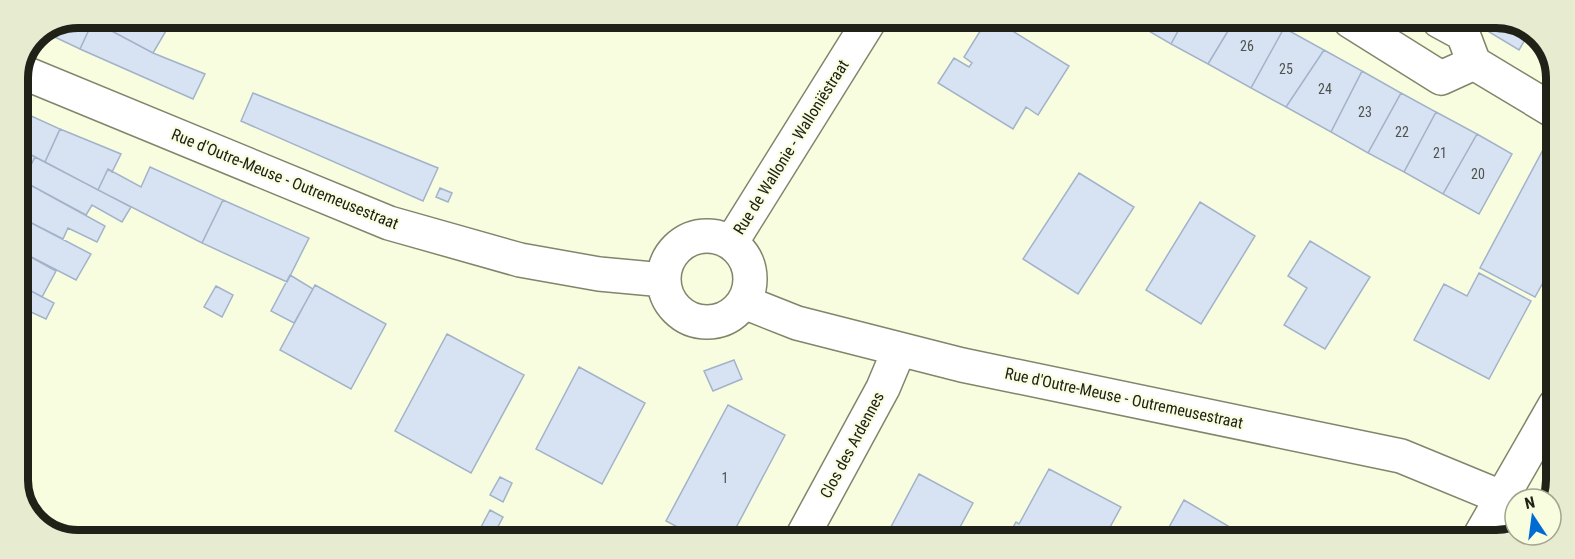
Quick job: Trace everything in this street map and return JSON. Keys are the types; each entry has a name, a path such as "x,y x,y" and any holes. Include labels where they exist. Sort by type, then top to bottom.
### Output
{"street":[{"name":"Rue de Wallonie - Walloniëstraat","path":"731,243 865,28"},
{"path":"1361,28 1441,78 1474,63"},
{"path":"1452,28 1463,34 1474,63 1546,106"},
{"name":"Rue d'Outre-Meuse - Outremeusestraat","path":"28,74 388,223 520,260 599,274 664,280"},
{"path":"705,236 731,243 744,258 750,276 744,302 735,313 723,320 709,323 695,321 673,306 664,280 671,255 680,245 692,238 705,236"},
{"name":"Rue d'Outre-Meuse - Outremeusestraat","path":"744,302 796,323 899,350 1401,456 1503,498"},
{"name":"Clos des Ardennes","path":"806,531 883,388 899,350"},
{"path":"1509,487 1546,421"},
{"path":"1483,531 1503,498"}],"building":[{"path":"90,28 80,49 53,36 69,29"},
{"path":"90,28 106,28 153,53 205,74 193,99 80,49"},
{"path":"106,28 168,28 153,53"},
{"path":"982,28 1008,28 1069,66 1038,115 1026,107 1013,129 938,83 954,58 969,67 972,63 964,57"},
{"path":"1144,28 1180,28 1171,44"},
{"path":"1180,28 1230,28 1208,64 1171,44"},
{"path":"1230,28 1284,28 1251,88 1208,64"},
{"path":"1284,28 1324,50 1286,107 1251,88"},
{"path":"1483,28 1503,29 1524,37 1526,38 1519,50"},
{"path":"1324,50 1362,71 1331,132 1286,107"},
{"path":"1362,71 1401,93 1368,153 1331,132"},
{"path":"253,93 438,168 423,201 241,121"},
{"path":"1401,93 1436,112 1404,172 1368,153"},
{"path":"1436,112 1477,134 1443,194 1404,172"},
{"path":"28,115 60,129 45,162 28,153"},
{"path":"60,129 121,154 112,172 108,169 98,190 45,162"},
{"path":"1477,134 1512,154 1479,214 1443,194"},
{"path":"1545,146 1546,277 1535,297 1480,268"},
{"path":"28,153 35,157 28,171"},
{"path":"35,157 131,207 122,222 92,205 86,215 28,184 28,171"},
{"path":"150,167 223,200 202,243 98,190 108,169 141,187"},
{"path":"1079,173 1134,207 1078,294 1023,259"},
{"path":"28,184 105,226 97,242 68,228 63,239 28,221"},
{"path":"440,188 452,193 448,202 436,197"},
{"path":"223,200 309,238 287,282 202,243"},
{"path":"1200,202 1255,236 1201,324 1146,290"},
{"path":"28,221 91,254 76,280 28,255"},
{"path":"1310,241 1370,277 1325,349 1284,325 1307,288 1288,276"},
{"path":"28,256 56,271 42,297 29,290"},
{"path":"1479,273 1531,301 1489,379 1414,340 1444,284 1467,296"},
{"path":"290,275 313,289 294,323 271,311"},
{"path":"315,285 386,324 351,389 280,350"},
{"path":"216,286 233,295 222,317 204,307"},
{"path":"29,290 54,303 46,319 29,311"},
{"path":"447,334 524,375 471,473 395,431"},
{"path":"734,360 742,379 713,391 704,371"},
{"path":"579,367 645,403 602,484 536,449"},
{"path":"728,405 785,435 734,531 685,531 666,521"},
{"path":"1049,469 1121,507 1108,531 1011,531 1016,522 1019,524"},
{"path":"919,474 973,503 958,531 889,531"},
{"path":"500,477 512,483 503,502 490,495"},
{"path":"1184,500 1236,531 1167,531"},
{"path":"490,510 503,517 496,531 479,531"}]}
